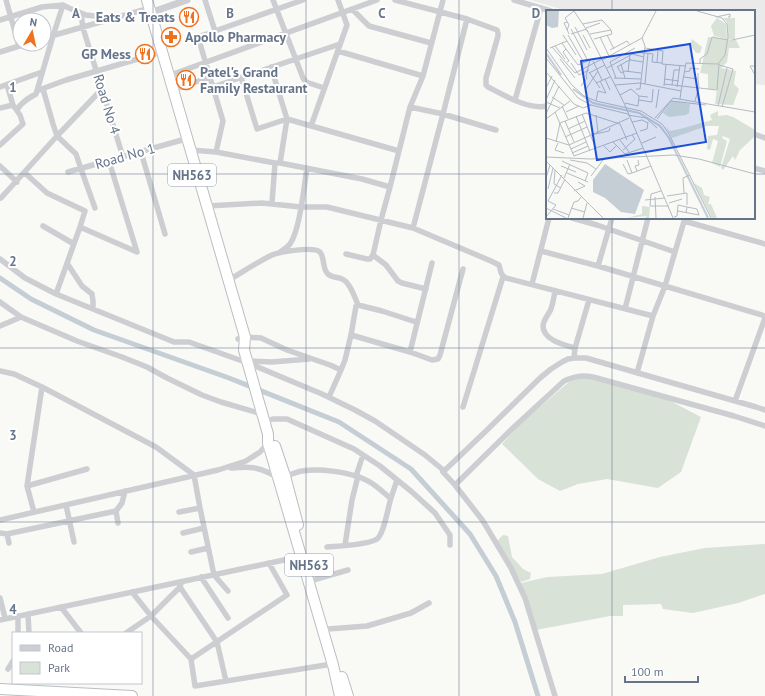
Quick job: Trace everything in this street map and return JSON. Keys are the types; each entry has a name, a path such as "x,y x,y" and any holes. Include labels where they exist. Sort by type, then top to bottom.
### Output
{"highway":[{"name":"NH563","path":"140,0 173,90 229,280 244,350 263,414 268,439 273,441 277,451 281,476 340,696"},
{"name":"NH563","path":"146,0 146,13 155,54 242,338"},
{"name":"NH563","path":"303,556 313,580 348,696"},
{"path":"0,689 132,696"}],"street":[{"path":"6,0 12,21"},
{"path":"40,0 42,7"},
{"path":"53,36 116,18 146,13 187,0"},
{"path":"205,0 215,31"},
{"path":"273,0 303,78 306,82 324,88"},
{"path":"216,152 223,121 198,36 303,0"},
{"path":"311,126 347,25 338,0"},
{"path":"168,76 377,0"},
{"path":"395,0 467,19 494,28 498,31 498,36 485,82 486,85 515,100 531,106 546,106"},
{"path":"346,254 367,259 370,259 373,255 410,107 423,76 443,0"},
{"path":"514,0 548,10"},
{"path":"0,20 42,7 63,5 86,15 116,18"},
{"path":"63,5 42,72 40,90 57,136 76,154 95,208"},
{"path":"515,100 541,8"},
{"path":"352,9 369,26 431,42"},
{"name":"Road No 4","path":"81,13 83,28 123,157"},
{"path":"413,228 467,19"},
{"path":"213,87 340,44"},
{"path":"0,52 12,48"},
{"path":"338,52 423,76"},
{"path":"16,110 40,90 66,80 155,54"},
{"path":"271,67 287,119 272,203"},
{"path":"0,87 42,72"},
{"path":"173,90 210,77"},
{"path":"241,77 257,129 287,119 399,151"},
{"path":"1,143 23,124 20,115 13,105 7,85"},
{"path":"1,198 102,89"},
{"path":"0,108 13,105"},
{"path":"410,107 443,114 496,130"},
{"path":"755,134 765,138"},
{"name":"Road No 1","path":"68,172 182,140"},
{"path":"191,150 216,152 307,168 362,179 390,187"},
{"path":"141,152 165,234"},
{"path":"80,227 137,252 109,161"},
{"path":"0,166 17,182"},
{"path":"229,280 285,249 289,245 296,230 307,168"},
{"path":"755,168 765,171"},
{"path":"25,173 47,193 85,211 56,294"},
{"path":"207,206 272,203 301,207 327,207 413,228 497,264 503,277 463,407"},
{"path":"532,284 550,219"},
{"path":"575,219 675,252"},
{"path":"598,266 612,219"},
{"path":"624,309 648,219"},
{"path":"637,373 653,316 666,286 685,220 765,244"},
{"path":"43,226 74,244"},
{"path":"278,253 306,249 317,250 322,256 326,273 347,282 358,305"},
{"path":"541,251 666,286 765,317 735,401"},
{"path":"373,255 386,265 398,281 426,289"},
{"path":"0,258 25,278 56,294 174,342 190,342 329,397 375,421 425,455 442,469 443,472 456,485 483,521 511,568 525,598 555,696"},
{"path":"410,352 416,322 432,262"},
{"path":"67,263 82,286 92,294 94,301 92,309"},
{"path":"351,335 432,360 439,358 463,269"},
{"path":"503,277 653,316"},
{"path":"555,291 551,310 543,324 544,330 546,334 554,341 575,348"},
{"path":"574,358 575,348 589,300"},
{"path":"0,302 21,318 147,367 202,395 263,414 273,419 287,419 354,449 380,466 435,513 450,535 450,545"},
{"path":"358,305 416,322"},
{"path":"329,397 345,360 356,306 358,305"},
{"path":"0,326 21,318"},
{"path":"242,338 261,338 287,350 341,370"},
{"path":"443,472 540,378 562,362 574,358 586,358 765,410"},
{"path":"248,364 312,359"},
{"path":"0,371 14,374 42,386 156,447 194,475 214,575 228,591"},
{"path":"456,485 514,427 564,381 574,376 584,375 593,377 765,426"},
{"path":"34,512 27,486 42,386"},
{"path":"218,470 246,461 260,452 268,439"},
{"path":"344,546 357,476 363,455"},
{"path":"0,520 194,475 218,470 247,467 281,476 300,471 312,470 339,472 367,480 390,498"},
{"path":"27,486 87,469"},
{"path":"327,546 344,546 370,542 377,539 381,535 390,498 397,480"},
{"path":"0,533 7,534 116,511 122,503 125,491"},
{"path":"66,505 74,542"},
{"path":"179,512 200,508"},
{"path":"116,511 118,523"},
{"path":"183,533 204,528"},
{"path":"7,534 9,542"},
{"path":"191,552 208,548"},
{"path":"0,598 3,619 132,592 181,584 214,575 303,556"},
{"path":"190,660 287,595 269,563"},
{"path":"313,580 348,570"},
{"path":"201,578 228,618"},
{"path":"181,584 217,642 226,681"},
{"path":"127,632 151,616 181,584"},
{"path":"132,592 190,660 196,686 332,664"},
{"path":"328,629 366,626 411,613 429,603"},
{"path":"61,607 80,632"},
{"path":"28,614 29,632"},
{"path":"18,616 18,632"},
{"path":"8,669 12,663"}],"shaded area":[{"path":"530,0 765,0 765,85 755,84 755,10 564,10"}],"green space":[{"path":"577,375 657,394 701,417 681,472 658,488 607,479 578,484 560,491 538,479 502,444 519,425"},
{"path":"503,535 508,536 512,557 523,569 531,573 530,579 521,582 497,541"},
{"path":"765,544 765,594 738,603 693,613 663,609 661,604 623,605 623,616 610,616 536,630 521,583 547,577 602,574 660,557 705,548"}],"waterway":[{"path":"0,278 31,299 94,330 229,378 339,422 411,469 470,534 496,576 515,622 538,696"}],"place":[{"name":"Eats & Treats","path":"189,17"},
{"name":"Apollo Pharmacy","path":"171,37"},
{"name":"GP Mess","path":"145,54"},
{"name":"Patel's Grand Family Restaurant","path":"186,80"}]}
